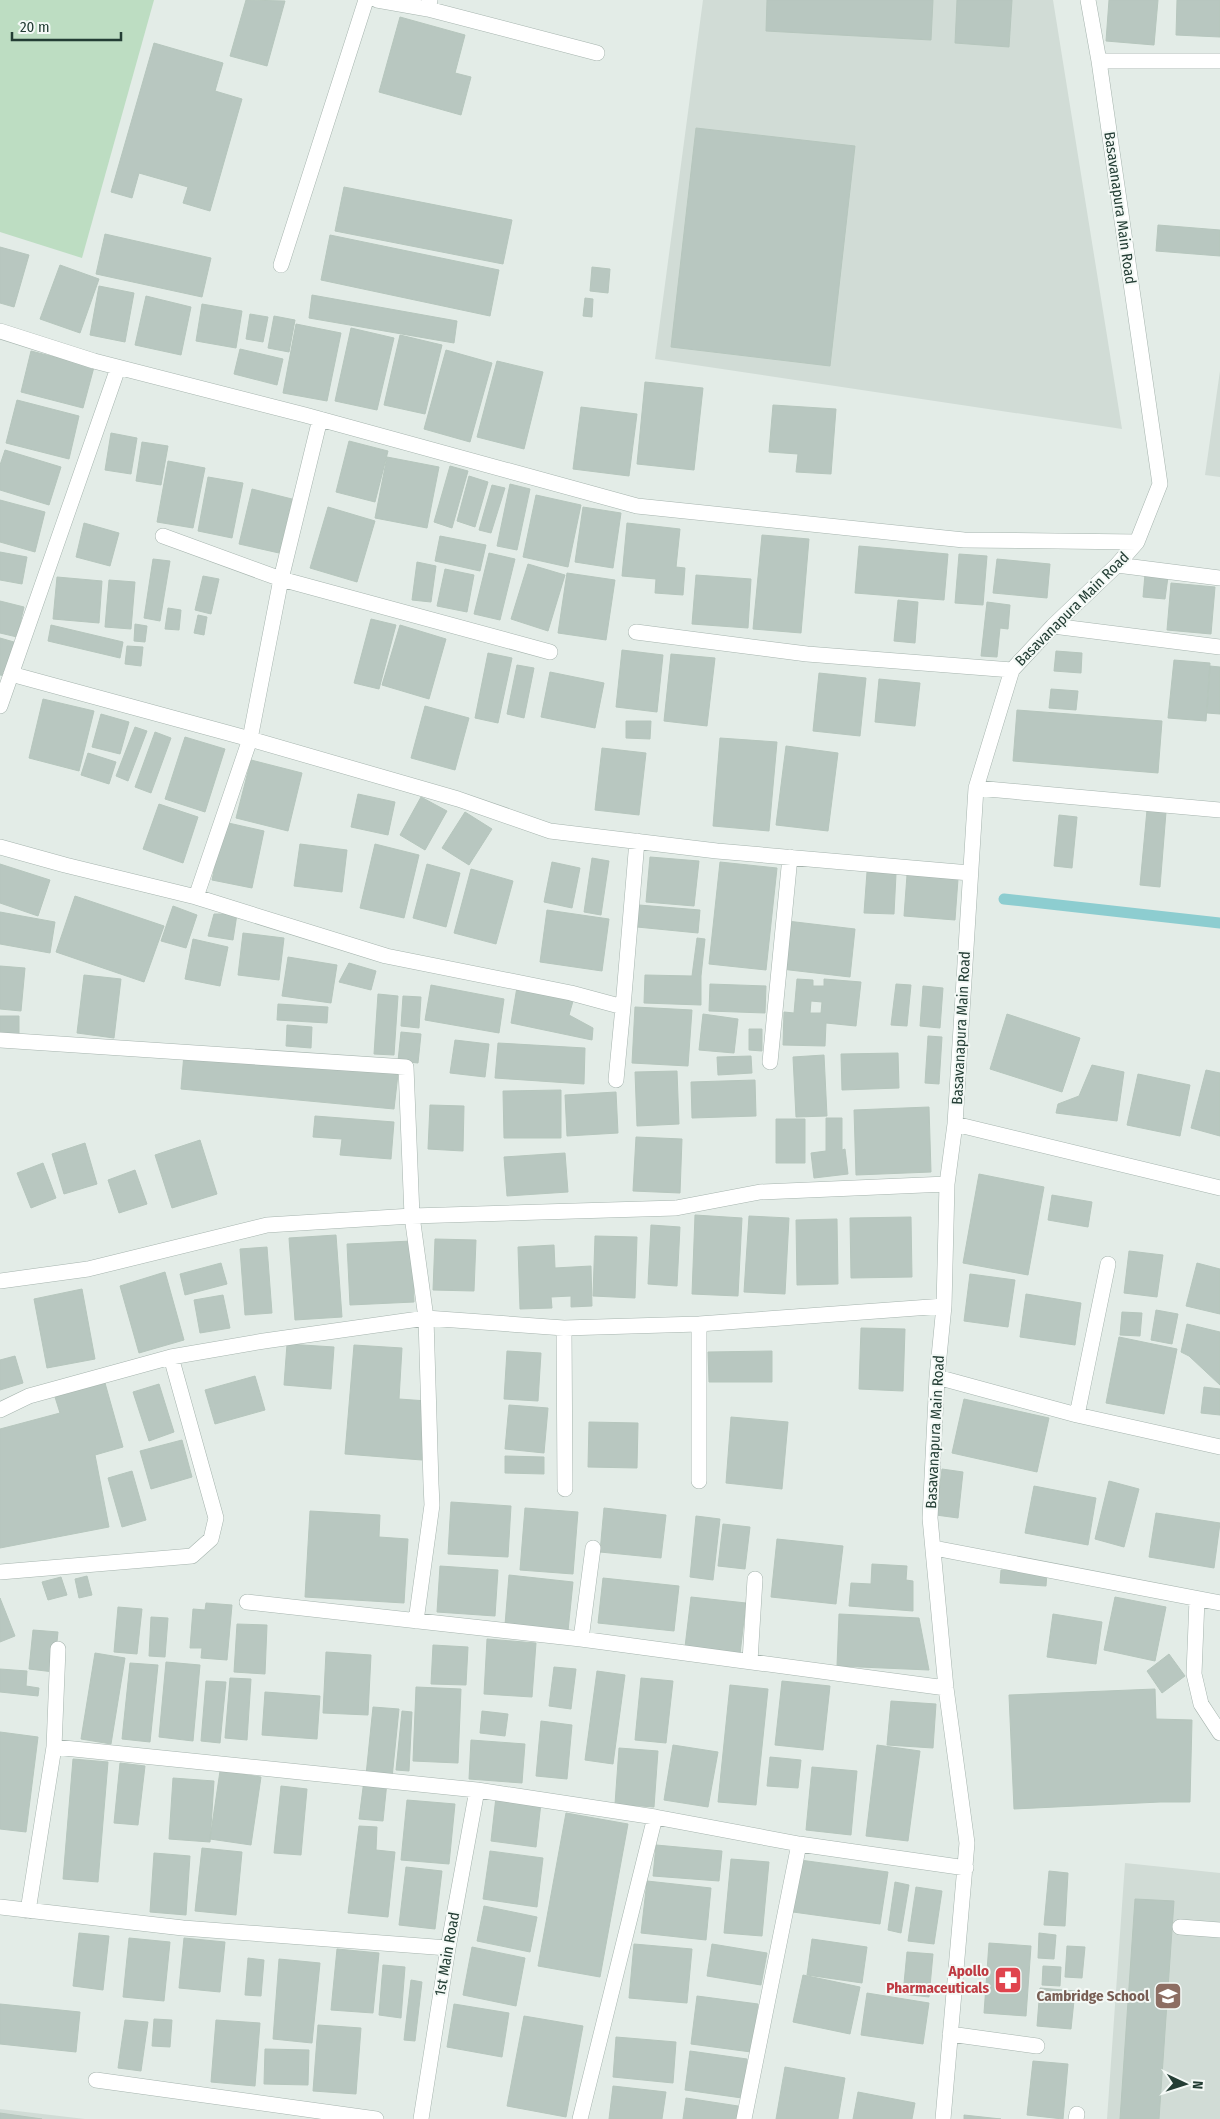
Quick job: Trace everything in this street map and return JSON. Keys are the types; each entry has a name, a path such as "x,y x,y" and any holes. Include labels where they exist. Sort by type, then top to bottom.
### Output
{"street":[{"path":"281,265 366,0"},
{"path":"377,0 429,5 597,53"},
{"name":"Basavanapura Main Road","path":"943,2119 967,1843 946,1688 930,1518 937,1377 944,1306 947,1184 955,1124 976,788 1012,670 1052,626 1117,565 1137,542 1160,484 1099,61 1088,0"},
{"path":"1099,61 1220,61"},
{"path":"0,331 118,368 320,419 637,506 964,540 1137,542"},
{"path":"0,706 118,368"},
{"path":"196,897 250,739 281,579 320,419"},
{"path":"163,536 281,579 550,652"},
{"path":"1117,565 1220,578"},
{"path":"1052,626 1220,647"},
{"path":"636,632 806,654 1012,670"},
{"path":"11,674 250,739 458,799 550,831 790,857 970,873"},
{"path":"976,788 1220,810"},
{"path":"616,1080 637,841"},
{"path":"0,847 196,897 386,956 571,994 623,1007"},
{"path":"770,1062 790,857"},
{"path":"0,1040 406,1067 412,1216 426,1318 432,1505 416,1621"},
{"path":"955,1124 1220,1188"},
{"path":"0,1281 88,1269 268,1225 412,1216 676,1208 760,1192 947,1184"},
{"path":"1077,1415 1108,1264"},
{"path":"0,1410 30,1396 171,1357 264,1341 426,1318 564,1328 699,1324 944,1306"},
{"path":"699,1324 699,1481"},
{"path":"564,1328 566,1489"},
{"path":"0,1572 192,1556 210,1539 216,1518 171,1357"},
{"path":"937,1377 1077,1415 1220,1448"},
{"path":"581,1639 593,1548"},
{"path":"934,1548 1220,1603"},
{"path":"750,1661 755,1579"},
{"path":"1197,1599 1194,1674 1201,1704 1220,1734"},
{"path":"246,1602 581,1639 946,1688"},
{"path":"28,1911 54,1747 58,1649"},
{"path":"54,1747 477,1790 655,1817 799,1844 966,1868"},
{"name":"1st Main Road","path":"421,2119 448,1948 477,1790"},
{"path":"580,2119 655,1817"},
{"path":"744,2119 799,1844"},
{"path":"0,1907 183,1928 448,1948"},
{"path":"1180,1927 1220,1930"},
{"path":"950,2034 1037,2046"},
{"path":"96,2080 376,2119"}],"shaded area":[{"path":"703,0 1053,0 1122,429 655,359"},
{"path":"1220,371 1220,477 1205,475"},
{"name":"Cambridge School","path":"1125,1863 1220,1873 1220,2119 1107,2119"},
{"path":"0,2109 85,2119 0,2119"}],"green space":[{"path":"0,0 154,0 82,258 0,232"}],"building":[{"path":"246,0 285,1 267,66 230,56"},
{"path":"767,0 933,0 931,40 766,31"},
{"path":"957,0 1012,0 1009,47 955,43"},
{"path":"1109,0 1158,0 1154,45 1106,41"},
{"path":"1177,0 1220,0 1220,37 1176,35"},
{"path":"400,17 465,35 455,73 471,77 461,115 379,92"},
{"path":"154,43 223,63 215,91 242,99 210,211 183,203 188,187 139,173 132,198 111,192"},
{"path":"696,128 855,146 830,366 671,347"},
{"path":"344,187 512,220 503,264 335,231"},
{"path":"1158,225 1220,230 1220,256 1156,251"},
{"path":"105,234 211,258 202,297 96,274"},
{"path":"330,235 499,270 490,316 321,280"},
{"path":"0,247 29,255 14,307 0,303"},
{"path":"60,265 99,279 80,333 40,319"},
{"path":"592,267 610,269 608,293 590,291"},
{"path":"99,286 134,293 125,342 90,335"},
{"path":"312,295 457,321 454,343 309,318"},
{"path":"146,296 191,307 181,355 135,345"},
{"path":"585,298 593,299 592,317 583,316"},
{"path":"202,304 242,311 236,348 196,341"},
{"path":"250,314 268,317 263,342 246,339"},
{"path":"274,316 295,320 289,352 268,348"},
{"path":"296,324 341,333 327,401 283,393"},
{"path":"351,328 394,338 377,410 335,401"},
{"path":"400,335 442,345 425,414 384,405"},
{"path":"240,349 283,359 277,385 234,374"},
{"path":"446,350 492,363 470,442 424,429"},
{"path":"31,351 94,367 83,408 21,392"},
{"path":"497,361 543,372 524,449 477,437"},
{"path":"645,382 703,388 694,470 637,464"},
{"path":"17,400 79,416 69,459 6,443"},
{"path":"773,405 836,409 831,474 796,472 798,454 769,452"},
{"path":"581,407 637,414 629,476 573,469"},
{"path":"111,433 137,438 131,474 105,470"},
{"path":"349,441 388,451 375,502 336,492"},
{"path":"142,442 168,446 161,485 136,481"},
{"path":"5,450 61,467 49,505 0,490 0,465"},
{"path":"387,457 439,467 427,528 375,518"},
{"path":"168,461 205,468 193,528 157,522"},
{"path":"450,466 468,471 452,528 434,522"},
{"path":"469,476 488,482 475,527 457,521"},
{"path":"208,477 243,483 232,538 198,531"},
{"path":"510,484 530,489 517,550 497,546"},
{"path":"492,485 505,488 491,533 479,530"},
{"path":"252,489 292,499 279,553 239,544"},
{"path":"536,495 581,505 568,567 523,557"},
{"path":"0,500 45,512 35,552 0,542"},
{"path":"328,507 375,521 357,582 310,568"},
{"path":"583,507 621,513 613,568 575,562"},
{"path":"84,523 119,533 110,566 76,557"},
{"path":"627,523 680,529 676,567 685,568 683,595 655,593 656,579 622,576"},
{"path":"762,535 809,539 801,633 753,629"},
{"path":"440,536 486,545 480,571 435,561"},
{"path":"859,546 948,554 944,600 855,593"},
{"path":"0,552 27,557 22,584 0,580"},
{"path":"489,553 515,559 500,620 474,614"},
{"path":"959,554 987,556 983,605 955,603"},
{"path":"153,559 170,561 160,621 144,618"},
{"path":"997,559 1050,564 1047,598 993,593"},
{"path":"417,562 436,566 431,602 412,600"},
{"path":"528,564 565,575 548,631 511,619"},
{"path":"445,569 474,575 467,612 437,606"},
{"path":"567,573 615,580 606,640 558,633"},
{"path":"1145,574 1168,577 1165,599 1143,597"},
{"path":"696,575 751,579 748,628 692,624"},
{"path":"203,576 219,579 211,614 195,610"},
{"path":"57,577 102,581 99,623 53,619"},
{"path":"109,580 135,582 131,629 105,627"},
{"path":"1171,583 1215,587 1211,634 1167,630"},
{"path":"898,600 918,602 915,643 894,641"},
{"path":"0,601 24,607 17,637 0,633"},
{"path":"987,602 1010,605 1008,629 1000,628 997,657 981,656"},
{"path":"168,608 181,610 179,630 165,629"},
{"path":"198,615 207,617 204,635 194,633"},
{"path":"371,619 396,625 379,689 354,683"},
{"path":"135,624 147,626 145,642 134,641"},
{"path":"51,625 123,642 120,658 48,641"},
{"path":"400,625 446,639 429,699 382,685"},
{"path":"0,638 14,642 5,676 0,675"},
{"path":"127,646 143,647 141,666 125,664"},
{"path":"622,650 663,655 657,712 616,707"},
{"path":"1056,651 1082,653 1081,673 1054,671"},
{"path":"488,653 512,658 498,723 475,718"},
{"path":"671,654 715,658 707,726 664,721"},
{"path":"1174,660 1210,663 1206,721 1168,718"},
{"path":"517,665 534,668 524,718 507,714"},
{"path":"1210,666 1220,667 1220,714 1207,713"},
{"path":"550,672 604,683 595,728 541,717"},
{"path":"819,673 866,678 860,736 813,731"},
{"path":"879,679 920,683 915,726 875,722"},
{"path":"1051,689 1078,691 1076,710 1049,708"},
{"path":"43,699 94,711 79,771 29,758"},
{"path":"425,706 469,718 455,770 411,758"},
{"path":"1017,710 1162,721 1158,773 1013,761"},
{"path":"101,714 129,722 120,754 92,747"},
{"path":"626,721 651,721 650,739 626,738"},
{"path":"135,727 147,731 128,781 116,776"},
{"path":"155,732 171,738 151,793 135,787"},
{"path":"185,737 225,749 205,812 165,799"},
{"path":"720,738 777,742 769,831 713,826"},
{"path":"786,746 838,753 828,831 776,825"},
{"path":"602,748 646,753 639,815 595,810"},
{"path":"88,753 116,762 109,784 81,775"},
{"path":"251,760 302,773 288,831 236,818"},
{"path":"358,794 395,802 388,835 351,827"},
{"path":"421,797 447,811 425,850 400,835"},
{"path":"159,804 198,817 183,863 143,849"},
{"path":"1147,810 1166,812 1160,887 1140,885"},
{"path":"465,812 492,829 469,865 442,848"},
{"path":"1059,815 1077,817 1072,868 1054,866"},
{"path":"224,822 264,831 252,888 212,880"},
{"path":"300,844 347,850 342,892 294,886"},
{"path":"375,844 419,855 404,918 360,908"},
{"path":"650,857 699,861 694,906 646,902"},
{"path":"592,858 609,861 601,915 584,912"},
{"path":"552,862 580,868 572,908 544,902"},
{"path":"720,862 777,868 766,970 709,964"},
{"path":"0,864 50,880 38,916 0,903"},
{"path":"427,864 460,873 446,927 413,918"},
{"path":"471,869 513,881 496,944 454,933"},
{"path":"867,872 896,874 894,914 864,913"},
{"path":"907,875 958,879 955,920 904,916"},
{"path":"75,896 164,926 144,982 56,952"},
{"path":"639,905 700,910 698,933 637,927"},
{"path":"173,906 197,915 186,948 161,941"},
{"path":"547,910 609,919 602,971 540,962"},
{"path":"0,912 55,922 50,953 0,944"},
{"path":"214,914 237,914 233,940 208,936"},
{"path":"787,921 855,929 850,977 781,969"},
{"path":"243,933 284,938 279,980 238,975"},
{"path":"697,938 705,939 701,976 701,1005 644,1003 645,975 692,976"},
{"path":"193,939 228,947 220,986 185,979"},
{"path":"288,957 337,965 331,1003 282,996"},
{"path":"349,963 376,971 371,990 339,982"},
{"path":"0,966 25,968 21,1011 0,1009"},
{"path":"84,975 121,979 114,1038 77,1033"},
{"path":"797,979 813,980 813,986 824,986 824,979 861,982 856,1026 826,1023 825,1046 783,1045 784,1012 794,1013","holes":["811,1001 822,1002 821,1013 810,1013"]},
{"path":"710,984 766,986 765,1013 709,1011"},
{"path":"896,984 911,985 907,1026 891,1025"},
{"path":"431,985 504,999 499,1033 425,1020"},
{"path":"923,986 943,988 940,1028 920,1026"},
{"path":"517,987 573,1001 569,1015 593,1028 592,1040 511,1023"},
{"path":"378,994 398,996 394,1055 374,1054"},
{"path":"403,996 421,997 419,1028 401,1026"},
{"path":"278,1004 328,1007 327,1023 277,1020"},
{"path":"635,1007 692,1010 688,1066 632,1063"},
{"path":"703,1014 738,1019 734,1053 699,1050"},
{"path":"1007,1014 1080,1038 1062,1092 990,1069"},
{"path":"0,1016 19,1016 19,1035 0,1036"},
{"path":"287,1025 312,1027 311,1048 286,1046"},
{"path":"749,1029 762,1029 762,1051 749,1050"},
{"path":"401,1032 421,1034 418,1063 398,1061"},
{"path":"928,1036 942,1037 939,1084 925,1083"},
{"path":"455,1040 489,1044 485,1077 450,1073"},
{"path":"498,1043 585,1048 584,1084 495,1078"},
{"path":"898,1053 899,1088 842,1090 841,1054"},
{"path":"184,1054 398,1074 394,1109 181,1089"},
{"path":"824,1055 827,1116 796,1117 793,1057"},
{"path":"751,1056 752,1073 718,1075 717,1057"},
{"path":"1092,1065 1124,1072 1117,1121 1056,1113 1058,1104 1079,1096"},
{"path":"1206,1070 1220,1073 1220,1136 1191,1128"},
{"path":"677,1071 679,1124 637,1126 635,1072"},
{"path":"1138,1074 1190,1085 1180,1136 1127,1125"},
{"path":"755,1080 756,1116 692,1118 691,1082"},
{"path":"561,1090 561,1138 504,1138 503,1091"},
{"path":"616,1092 618,1133 567,1136 565,1095"},
{"path":"430,1105 464,1106 463,1151 428,1149"},
{"path":"929,1107 931,1172 856,1175 854,1110"},
{"path":"315,1116 394,1122 391,1159 340,1155 342,1139 313,1137"},
{"path":"826,1118 842,1118 842,1150 845,1149 848,1174 814,1178 811,1153 826,1151"},
{"path":"776,1119 805,1119 805,1163 776,1163"},
{"path":"636,1137 682,1139 680,1193 633,1191"},
{"path":"200,1140 217,1194 172,1208 155,1155"},
{"path":"85,1143 97,1184 64,1194 52,1154"},
{"path":"565,1153 568,1192 507,1196 504,1157"},
{"path":"43,1163 56,1198 31,1208 17,1173"},
{"path":"135,1170 147,1204 119,1213 108,1180"},
{"path":"979,1174 1044,1187 1028,1275 963,1263"},
{"path":"1052,1195 1092,1202 1088,1227 1048,1220"},
{"path":"695,1215 742,1218 738,1296 692,1294"},
{"path":"749,1216 789,1218 785,1294 744,1292"},
{"path":"911,1217 912,1277 851,1278 850,1218"},
{"path":"837,1219 838,1284 797,1285 796,1220"},
{"path":"651,1225 680,1227 677,1286 648,1284"},
{"path":"336,1235 342,1317 295,1320 289,1238"},
{"path":"595,1236 637,1237 635,1298 593,1296"},
{"path":"435,1239 476,1240 474,1291 433,1290"},
{"path":"412,1241 414,1302 350,1305 347,1244"},
{"path":"554,1245 555,1268 591,1266 592,1306 571,1307 571,1296 551,1297 552,1308 520,1309 518,1247"},
{"path":"267,1247 272,1313 245,1315 240,1249"},
{"path":"1129,1251 1163,1255 1157,1297 1124,1293"},
{"path":"221,1263 227,1284 185,1295 180,1274"},
{"path":"1197,1263 1220,1269 1220,1314 1186,1306"},
{"path":"165,1272 184,1340 139,1353 120,1286"},
{"path":"970,1274 1015,1280 1008,1327 964,1321"},
{"path":"82,1289 95,1359 47,1368 34,1299"},
{"path":"1026,1294 1081,1303 1075,1345 1020,1337"},
{"path":"223,1295 230,1328 200,1333 194,1300"},
{"path":"1156,1310 1178,1314 1172,1344 1151,1340"},
{"path":"1122,1312 1142,1313 1140,1336 1120,1335"},
{"path":"1187,1324 1220,1332 1220,1385 1189,1356 1181,1352"},
{"path":"861,1328 905,1329 903,1391 859,1389"},
{"path":"1119,1337 1177,1349 1164,1414 1106,1403"},
{"path":"287,1344 334,1347 331,1389 284,1385"},
{"path":"354,1345 402,1348 399,1399 427,1401 422,1460 345,1454"},
{"path":"507,1351 541,1353 538,1401 504,1399"},
{"path":"772,1351 772,1382 709,1382 708,1352"},
{"path":"15,1356 23,1383 0,1390 0,1360"},
{"path":"255,1376 265,1410 215,1424 205,1390"},
{"path":"105,1383 123,1447 95,1455 109,1527 0,1548 0,1429 60,1413 55,1397"},
{"path":"159,1384 174,1432 149,1441 133,1392"},
{"path":"1204,1387 1220,1389 1220,1415 1201,1413"},
{"path":"964,1399 1049,1418 1037,1472 952,1453"},
{"path":"509,1405 548,1408 544,1453 505,1449"},
{"path":"731,1417 788,1422 782,1489 726,1483"},
{"path":"589,1422 638,1423 637,1468 588,1467"},
{"path":"182,1440 192,1477 151,1489 140,1451"},
{"path":"505,1456 544,1457 544,1474 505,1473"},
{"path":"942,1469 963,1472 958,1518 936,1515"},
{"path":"132,1471 146,1520 122,1527 108,1478"},
{"path":"1109,1481 1139,1489 1124,1547 1095,1539"},
{"path":"1034,1486 1096,1498 1088,1545 1025,1533"},
{"path":"451,1502 511,1506 508,1557 448,1554"},
{"path":"525,1508 578,1512 573,1574 520,1570"},
{"path":"604,1508 666,1515 661,1558 600,1552"},
{"path":"310,1511 380,1515 379,1537 408,1539 404,1603 305,1597"},
{"path":"1156,1513 1220,1523 1214,1568 1149,1557"},
{"path":"696,1516 720,1519 713,1580 690,1577"},
{"path":"723,1524 750,1527 745,1569 718,1566"},
{"path":"777,1539 843,1546 836,1604 771,1597"},
{"path":"872,1564 907,1566 906,1580 913,1581 913,1611 849,1606 851,1583 871,1584"},
{"path":"440,1566 498,1570 495,1616 437,1612"},
{"path":"1001,1570 1047,1573 1046,1586 1000,1583"},
{"path":"509,1575 573,1582 568,1631 505,1625"},
{"path":"87,1576 92,1595 79,1598 75,1579"},
{"path":"61,1577 67,1595 48,1600 42,1582"},
{"path":"603,1578 679,1586 674,1631 598,1623"},
{"path":"691,1597 746,1603 740,1654 685,1647"},
{"path":"1115,1597 1166,1607 1155,1661 1104,1650"},
{"path":"0,1598 15,1636 0,1642"},
{"path":"206,1603 232,1605 227,1660 201,1658 202,1648 190,1648 193,1609 205,1610"},
{"path":"118,1607 142,1609 137,1654 114,1652"},
{"path":"839,1614 919,1618 929,1670 837,1666"},
{"path":"1053,1614 1102,1622 1096,1664 1047,1657"},
{"path":"151,1617 168,1618 165,1657 149,1656"},
{"path":"237,1624 267,1625 265,1674 234,1672"},
{"path":"33,1630 58,1632 54,1672 29,1669"},
{"path":"487,1639 536,1643 532,1697 484,1694"},
{"path":"433,1645 468,1647 466,1685 431,1684"},
{"path":"326,1652 371,1655 368,1715 323,1713"},
{"path":"95,1653 125,1658 111,1744 81,1739"},
{"path":"1169,1654 1185,1676 1162,1693 1147,1671"},
{"path":"166,1662 200,1665 193,1741 159,1737"},
{"path":"130,1663 158,1665 150,1742 122,1739"},
{"path":"554,1667 576,1669 571,1709 549,1706"},
{"path":"0,1669 27,1671 26,1686 39,1688 38,1696 0,1692"},
{"path":"597,1671 625,1675 613,1764 585,1760"},
{"path":"230,1678 251,1679 247,1740 225,1738"},
{"path":"641,1678 673,1681 666,1743 635,1740"},
{"path":"206,1681 226,1682 220,1743 201,1741"},
{"path":"782,1681 830,1686 823,1750 775,1745"},
{"path":"730,1685 768,1689 756,1805 718,1802"},
{"path":"416,1687 461,1689 458,1763 413,1761"},
{"path":"1155,1689 1156,1719 1192,1720 1190,1802 1014,1809 1009,1695"},
{"path":"265,1692 320,1696 317,1739 262,1735"},
{"path":"891,1701 936,1704 933,1748 887,1745"},
{"path":"373,1707 399,1709 392,1778 366,1775"},
{"path":"402,1711 412,1712 409,1771 396,1770"},
{"path":"482,1711 508,1714 505,1736 480,1733"},
{"path":"541,1721 572,1725 567,1779 536,1776"},
{"path":"0,1732 38,1737 26,1832 0,1829"},
{"path":"471,1740 525,1744 522,1783 469,1779"},
{"path":"673,1745 718,1752 708,1807 664,1800"},
{"path":"877,1745 920,1751 908,1841 866,1836"},
{"path":"619,1748 658,1751 654,1807 615,1804"},
{"path":"770,1757 801,1760 798,1788 767,1786"},
{"path":"73,1759 108,1762 98,1882 63,1879"},
{"path":"120,1763 145,1766 138,1825 114,1823"},
{"path":"812,1767 857,1771 851,1835 806,1830"},
{"path":"220,1771 261,1777 251,1845 210,1839"},
{"path":"173,1778 214,1781 210,1842 169,1839"},
{"path":"364,1780 387,1782 383,1821 359,1819"},
{"path":"281,1786 307,1789 301,1855 274,1853"},
{"path":"496,1797 541,1803 536,1847 491,1841"},
{"path":"407,1800 455,1804 449,1864 401,1860"},
{"path":"566,1813 628,1824 600,1977 538,1966"},
{"path":"359,1826 377,1827 376,1850 395,1852 388,1917 348,1913"},
{"path":"656,1845 722,1851 719,1881 653,1876"},
{"path":"202,1848 242,1852 236,1915 195,1911"},
{"path":"490,1851 543,1858 537,1907 483,1899"},
{"path":"154,1853 190,1856 186,1915 150,1912"},
{"path":"731,1859 769,1862 762,1936 724,1933"},
{"path":"800,1860 888,1872 880,1924 793,1912"},
{"path":"406,1867 442,1871 435,1929 399,1925"},
{"path":"1049,1871 1068,1873 1065,1926 1044,1925"},
{"path":"647,1881 711,1888 706,1940 641,1933"},
{"path":"895,1882 909,1885 901,1933 888,1930"},
{"path":"916,1887 942,1891 934,1944 908,1941"},
{"path":"1135,1899 1174,1901 1159,2119 1120,2119"},
{"path":"484,1906 537,1917 530,1952 477,1941"},
{"path":"79,1933 109,1936 103,1990 73,1986"},
{"path":"1039,1933 1056,1935 1054,1959 1038,1958"},
{"path":"129,1938 170,1942 164,2001 123,1997"},
{"path":"184,1938 225,1942 220,1992 179,1988"},
{"path":"812,1939 867,1947 862,1983 807,1975"},
{"name":"Apollo Pharmaceuticals","path":"989,1943 1031,1946 1026,2016 984,2013"},
{"path":"634,1944 692,1949 687,2003 629,1998"},
{"path":"712,1944 767,1953 761,1985 707,1976"},
{"path":"1067,1946 1085,1947 1082,1978 1065,1977"},
{"path":"472,1947 525,1958 516,2006 463,1995"},
{"path":"337,1949 379,1953 373,2013 331,2010"},
{"path":"907,1952 933,1954 929,1997 903,1994"},
{"path":"248,1958 264,1960 261,1996 245,1995"},
{"path":"279,1959 320,1963 312,2043 273,2039"},
{"path":"383,1965 405,1967 401,2018 379,2015"},
{"path":"1043,1966 1061,1967 1060,1986 1042,1985"},
{"path":"803,1975 860,1987 850,2034 793,2022"},
{"path":"411,1980 422,1982 415,2041 404,2040"},
{"path":"1040,1988 1075,1991 1071,2029 1037,2026"},
{"path":"867,1993 929,2003 923,2044 861,2035"},
{"path":"697,1996 758,2004 751,2052 691,2044"},
{"path":"0,2004 80,2012 76,2052 0,2044"},
{"path":"454,2004 509,2013 502,2057 447,2047"},
{"path":"524,2016 583,2026 566,2117 507,2106"},
{"path":"154,2019 172,2020 170,2047 152,2046"},
{"path":"125,2020 148,2022 141,2071 118,2068"},
{"path":"216,2020 260,2023 255,2086 211,2082"},
{"path":"318,2025 361,2028 356,2094 313,2091"},
{"path":"616,2037 676,2042 673,2083 613,2077"},
{"path":"265,2049 309,2050 308,2085 264,2084"},
{"path":"690,2051 747,2059 742,2098 685,2090"},
{"path":"1033,2061 1068,2064 1063,2119 1027,2115"},
{"path":"785,2067 845,2078 838,2119 776,2119"},
{"path":"613,2086 666,2092 662,2119 609,2119"},
{"path":"858,2092 915,2103 912,2119 853,2119"},
{"path":"686,2098 738,2106 736,2119 683,2119"},
{"path":"0,2113 42,2119 0,2119"},
{"path":"964,2115 1001,2119 964,2119"}],"waterway":[{"path":"1004,899 1220,923"}],"place":[{"name":"Apollo Pharmaceuticals","path":"1008,1980"},
{"name":"Cambridge School","path":"1168,1996"}]}
